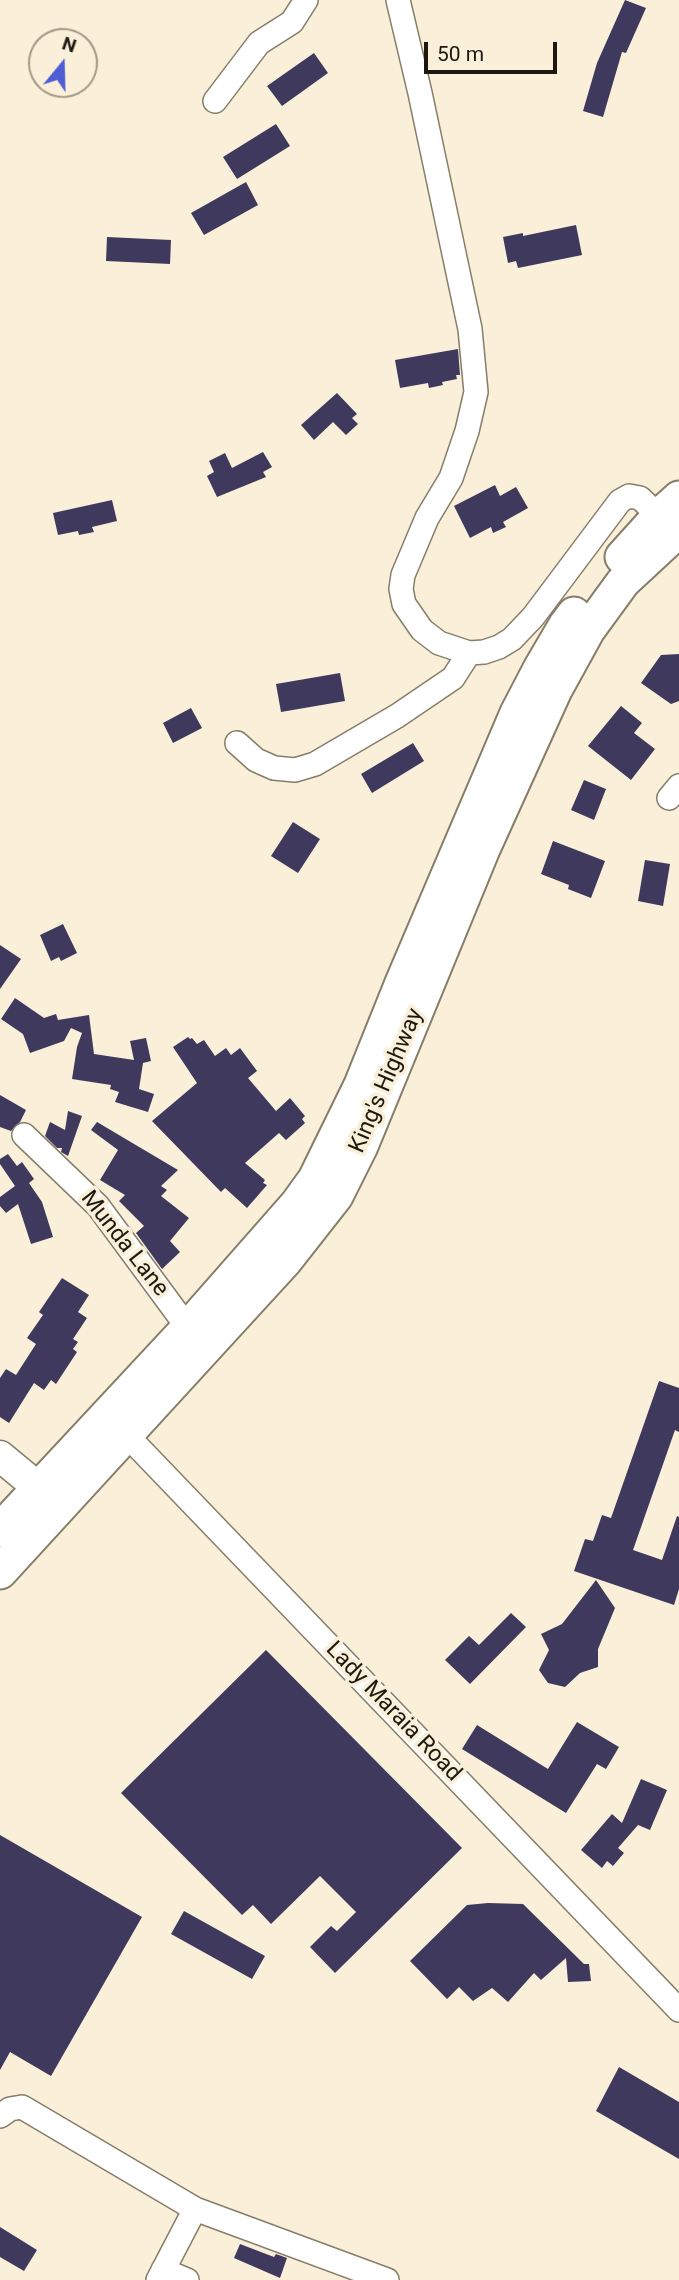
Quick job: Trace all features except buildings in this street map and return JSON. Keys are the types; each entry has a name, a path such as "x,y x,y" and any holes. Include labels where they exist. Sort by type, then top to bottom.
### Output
{"highway":[{"name":"King's Highway","path":"117,1425 188,1328 297,1204 315,1179 361,1085 469,823 517,713 541,667 565,625 672,515"},
{"name":"King's Highway","path":"0,1572 50,1497 117,1425 285,1261 336,1196 361,1146 483,849 555,690 588,630 672,515"},
{"name":"King's Highway","path":"0,1530 50,1497"}],"main road":[{"path":"0,1456 50,1497"}],"street":[{"path":"215,101 259,43 292,22 306,0"},
{"path":"398,0 470,329 476,392 467,431 451,478 427,518 402,575 404,604 422,630 439,643 469,653 484,652 512,639 533,617 620,501 629,496 640,498 672,515"},
{"path":"237,743 257,760 274,768 295,769 315,764 397,716 453,678 469,653"},
{"name":"Munda Lane","path":"24,1135 98,1206 188,1328"},
{"name":"Lady Maraia Road","path":"117,1425 679,2010"},
{"path":"0,2116 10,2109 22,2107 195,2209 387,2280"},
{"path":"187,2280 160,2275 195,2209"}]}
